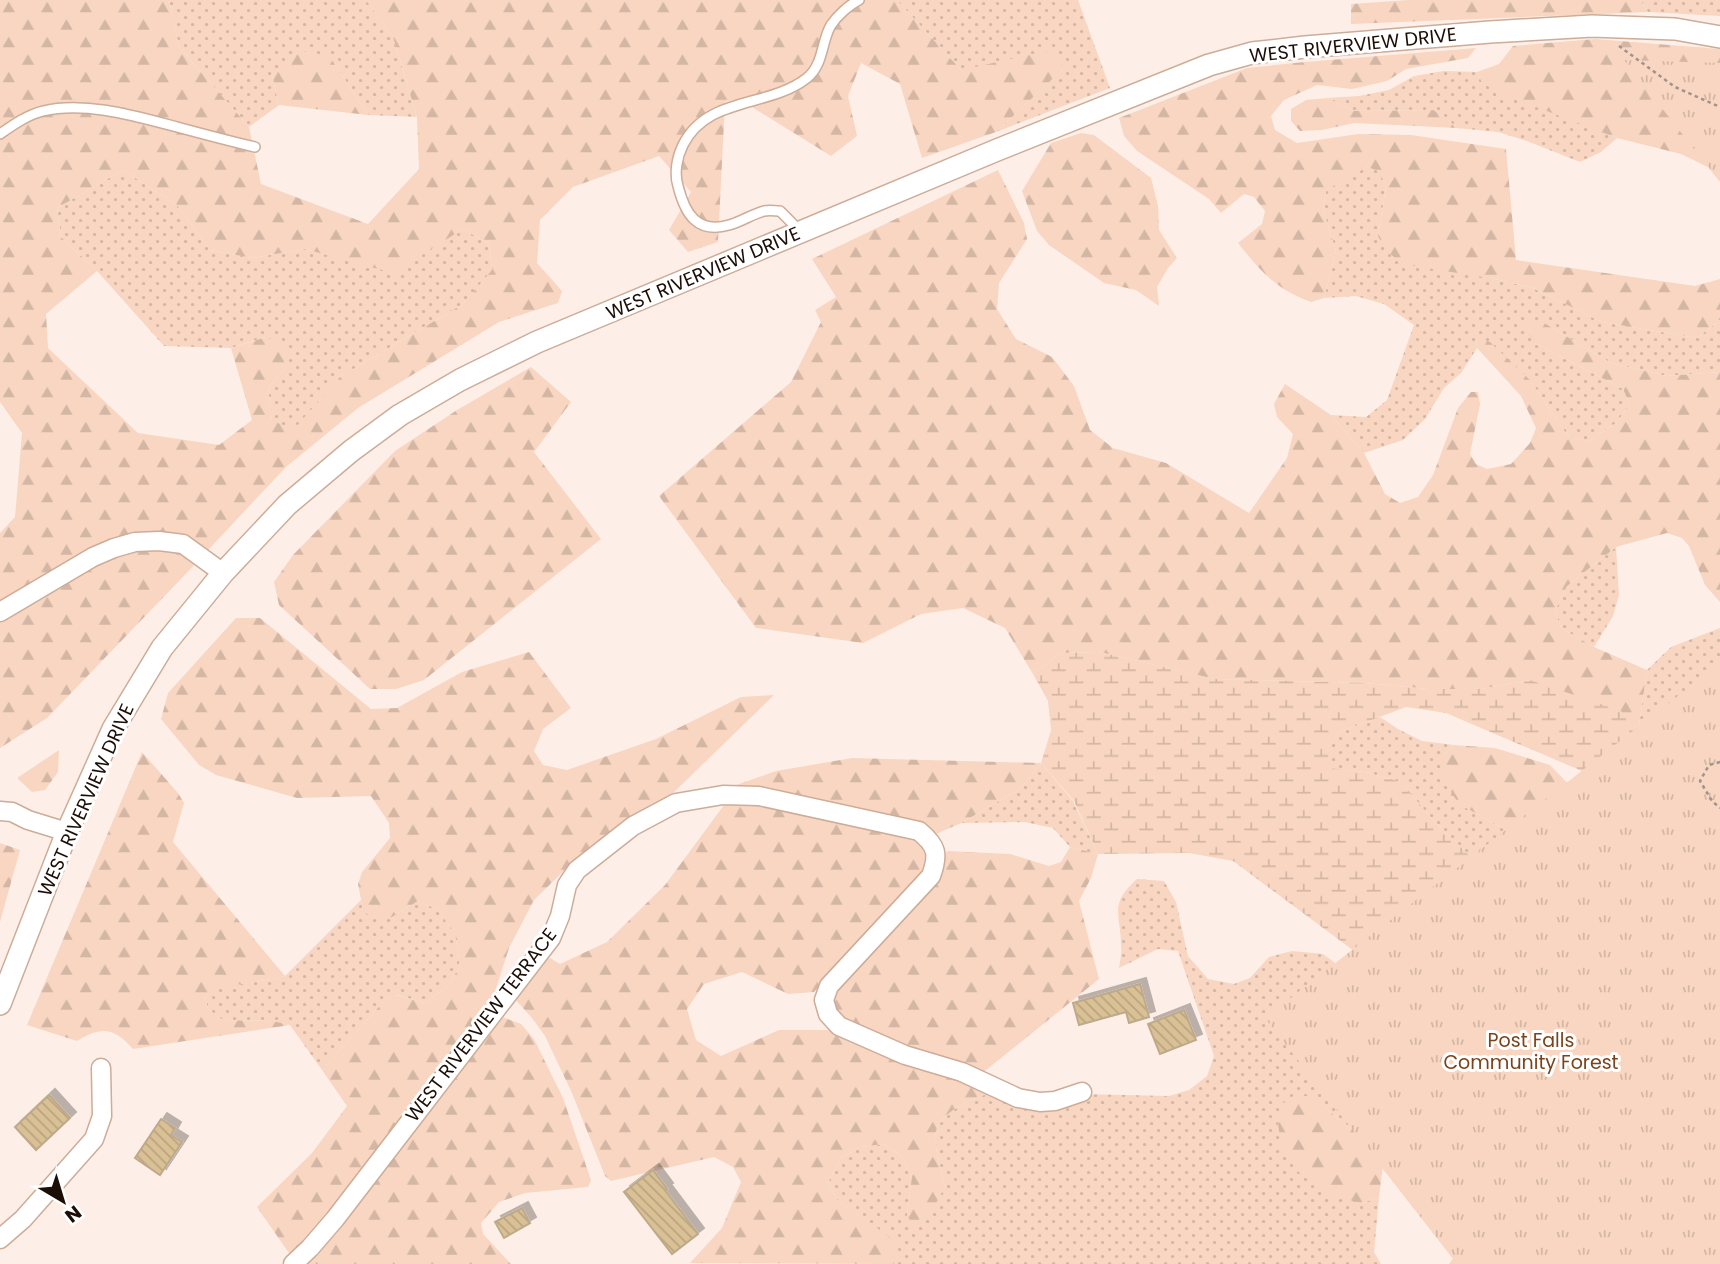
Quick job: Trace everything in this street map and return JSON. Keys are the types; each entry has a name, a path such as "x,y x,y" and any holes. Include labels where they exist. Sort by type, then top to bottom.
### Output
{"street":[{"name":"WEST RIVERVIEW DRIVE","path":"0,1004 67,832 113,729 162,648 223,573 287,505 351,451 400,415 460,380 537,342 997,150 1197,70 1252,53 1592,26 1675,29 1720,37"},
{"path":"0,612 93,557 135,542 183,544 223,573"},
{"name":"WEST RIVERVIEW TERRACE","path":"293,1264 335,1219 551,938 561,916 567,885 577,870 633,826 676,803 723,795 759,796 919,831 932,842 937,860 931,876 829,986 824,1000 828,1014 839,1026 850,1031 905,1055 962,1072 1018,1098 1040,1102 1055,1101 1082,1092"},
{"path":"0,811 12,812 67,832"},
{"path":"0,1239 23,1219 94,1139 102,1116 101,1068"}],"lane":[{"path":"801,232 780,211 764,211 728,225 709,228 697,223 683,204 676,178 679,153 696,125 709,116 778,93 795,86 808,76 819,62 831,24 859,0"},
{"path":"0,134 19,121 42,111 96,109 135,116 255,147"}],"path":[{"path":"1592,26 1675,88 1720,107"},
{"path":"1720,762 1709,765 1700,781 1712,801 1720,808"}],"green space":[{"path":"0,0 169,0 179,47 249,127 261,184 368,224 419,169 417,117 393,37 366,0 897,0 961,70 1057,49 1063,69 996,132 922,158 900,84 861,63 848,96 857,136 831,156 739,99 725,102 718,242 688,252 669,230 691,192 659,156 573,187 540,220 537,263 562,291 558,303 499,322 358,408 286,467 47,718 0,748 0,533 15,517 22,433 0,402","holes":["123,170 177,205 210,250 252,258 305,249 393,273 463,229 489,244 492,270 463,304 340,377 294,429 272,421 268,387 287,367 286,345 266,337 231,348 252,420 219,445 138,433 48,348 46,314 97,271 61,237 57,208"]},
{"path":"169,0 366,0 393,37 417,117 368,115 332,60 272,75 279,105 249,127 179,47"},
{"path":"897,0 1078,0 1110,88 996,132 1063,69 961,70"},
{"path":"1409,0 1640,0 1648,12 1351,24 1351,4"},
{"path":"1640,0 1720,0 1720,16 1648,12"},
{"path":"1595,39 1720,49 1720,173 1681,154 1617,138 1495,91 1482,82 1477,72 1499,64 1513,46"},
{"path":"1476,48 1468,58 1406,69 1387,81 1352,89 1317,85 1284,100 1271,116 1275,130 1297,143 1358,134 1411,135 1506,149 1516,260 1695,286 1720,279 1720,317 1715,324 1697,338 1602,322 1533,288 1402,264 1386,250 1378,236 1386,187 1379,171 1367,167 1326,190 1323,210 1336,251 1324,298 1311,302 1288,291 1270,278 1238,243 1262,224 1265,211 1254,197 1244,194 1221,213 1209,199 1137,151 1124,136 1119,118 1247,68"},
{"path":"300,50 332,60 368,115 279,105 272,75"},
{"path":"1624,60 1720,63 1720,182"},
{"path":"1444,71 1477,72 1482,82 1617,138 1601,152 1580,162 1498,132 1457,128 1433,110 1354,111 1327,98 1359,96 1389,90 1414,76"},
{"path":"1327,98 1354,111 1433,110 1457,128 1354,123 1322,130 1300,131 1291,121 1291,109 1306,100"},
{"path":"1081,133 1094,135 1151,178 1158,206 1159,230 1177,258 1157,287 1159,306 1136,290 1104,283 1049,245 1037,231 1022,191 1051,143"},
{"path":"1366,167 1380,170 1386,187 1378,236 1495,279 1533,288 1602,322 1697,338 1720,317 1720,372 1667,376 1611,363 1546,324 1535,343 1623,389 1630,405 1616,423 1588,442 1567,435 1530,380 1476,338 1477,348 1461,373 1444,388 1425,419 1403,440 1364,453 1331,415 1366,417 1387,400 1414,325 1384,304 1356,296 1324,298 1336,251 1323,210 1326,190"},
{"path":"123,170 177,205 210,250 252,258 305,249 393,272 463,229 489,244 492,271 463,304 340,377 294,430 272,422 268,387 287,367 265,337 231,348 164,346 97,271 61,237 57,208"},
{"path":"998,170 1024,223 1027,239 999,283 997,309 1016,339 1052,357 1074,386 1090,430 1113,448 1166,463 1249,513 1287,458 1293,434 1277,417 1274,404 1285,384 1331,415 1364,453 1385,494 1400,503 1418,497 1433,475 1458,408 1471,392 1478,392 1480,404 1470,454 1476,464 1487,469 1511,464 1530,443 1536,428 1521,396 1477,348 1476,337 1490,342 1530,380 1567,435 1588,442 1616,423 1630,405 1623,389 1535,343 1524,326 1527,320 1546,324 1611,363 1667,376 1720,372 1720,602 1705,585 1689,546 1682,538 1667,533 1616,547 1567,586 1555,611 1561,628 1594,647 1647,670 1638,732 1530,680 1481,689 1428,689 1366,683 1214,679 1099,652 1060,653 1033,674 1005,628 963,608 921,614 863,643 756,628 659,496 791,382 821,322 815,310 836,297 812,259"},
{"path":"531,367 571,402 534,452 601,539 424,680 396,689 370,689 279,605 274,582 293,555 395,451 457,410"},
{"path":"1616,547 1619,595 1613,616 1594,647 1561,628 1555,611 1567,586"},
{"path":"236,618 260,618 371,709 397,708 462,672 529,652 571,708 543,729 534,751 543,765 567,770 656,739 741,697 774,695 666,800 575,860 534,900 509,948 491,1004 311,1239 291,1256 257,1207 312,1153 347,1106 322,1070 385,1000 396,995 425,1003 447,987 460,966 455,933 437,909 418,901 392,917 372,919 363,910 358,884 362,872 390,838 389,823 371,796 297,798 216,775 199,765 161,719 168,693"},
{"path":"1720,628 1720,845 1638,732 1647,670 1671,647"},
{"path":"1099,652 1215,679 1366,683 1428,689 1481,689 1530,680 1621,711 1638,732 1664,806 1446,713 1406,707 1340,732 1328,747 1329,768 1365,772 1401,782 1432,819 1478,864 1389,977 1233,861 1189,853 1098,854 1074,801 1041,763 1051,730 1048,701 1033,674 1060,653"},
{"name":"Post Falls Community Forest","path":"1720,663 1720,1264 1457,1264 1265,1018"},
{"path":"1380,717 1422,741 1454,745 1443,756 1459,804 1563,861 1720,1264 1449,1264 1479,1222 1344,1124 1321,1104 1362,1203 1379,1197 1374,1252 1381,1264 894,1264 893,1240 837,1200 828,1183 840,1159 860,1147 884,1144 902,1156 912,1176 907,1216 945,1187 935,1143 941,1121 956,1108 976,1098 993,1092 1169,1096 1189,1090 1207,1076 1214,1056 1178,951 1158,949 1119,968 1119,903 1137,879 1164,881 1176,902 1188,956 1208,979 1234,984 1250,978 1269,957 1292,951 1323,954 1360,981 1478,864 1432,819 1401,782 1365,772 1328,768 1328,747 1340,732"},
{"path":"1454,745 1495,748 1550,765 1574,790 1563,861 1459,804 1441,777 1443,756"},
{"path":"59,750 58,772 45,790 32,792 17,778"},
{"path":"142,752 184,803 173,842 285,976 213,988 205,996 208,1009 223,1020 273,1021 290,1025 133,1049 120,1036 107,1031 93,1033 77,1041 27,1025"},
{"path":"852,758 1041,763 1020,789 961,823 936,834 916,826 728,788 776,771"},
{"path":"1041,763 1073,801 1098,854 1070,847 1053,828 1025,822 961,823 1020,789"},
{"path":"727,801 757,801 917,837 930,858 924,872 814,992 788,994 742,972 704,984 687,1009 696,1040 721,1056 779,1030 836,1030 993,1092 957,1108 941,1121 935,1143 945,1187 926,1221 913,1224 907,1216 912,1176 902,1156 884,1144 860,1147 840,1159 828,1183 837,1200 894,1240 894,1264 690,1263 722,1228 741,1182 733,1167 714,1157 611,1181 605,1176 572,1093 545,1036 513,997 545,955 560,964 607,942 665,885"},
{"path":"0,843 20,850 0,922"},
{"path":"1070,847 1098,854 1091,878 1079,901 1099,979 980,1075 842,1023 832,1011 832,987 936,878 947,851 1010,854 1049,866 1061,862"},
{"path":"361,900 363,910 392,917 418,901 437,909 455,933 460,966 447,987 425,1003 397,995 385,1000 322,1070 290,1025 273,1021 223,1020 208,1009 205,996 213,987 285,976"},
{"path":"497,1015 521,1024 534,1039 563,1098 591,1180 588,1187 525,1193 499,1202 481,1223 483,1234 511,1264 304,1264"},
{"path":"1306,1096 1321,1104 1361,1135 1383,1165 1379,1197 1362,1203 1330,1196 1296,1170 1281,1143 1277,1118 1280,1107 1289,1097"}],"building":[{"path":"1140,984 1149,1017 1129,1023 1126,1012 1079,1025 1073,1003"},
{"path":"1184,1010 1196,1040 1160,1054 1148,1024"},
{"path":"49,1095 70,1118 36,1150 15,1127"},
{"path":"161,1119 175,1128 171,1135 182,1142 160,1175 135,1158"},
{"path":"653,1170 698,1234 672,1254 624,1192"},
{"path":"522,1208 530,1223 504,1238 495,1222"}]}
